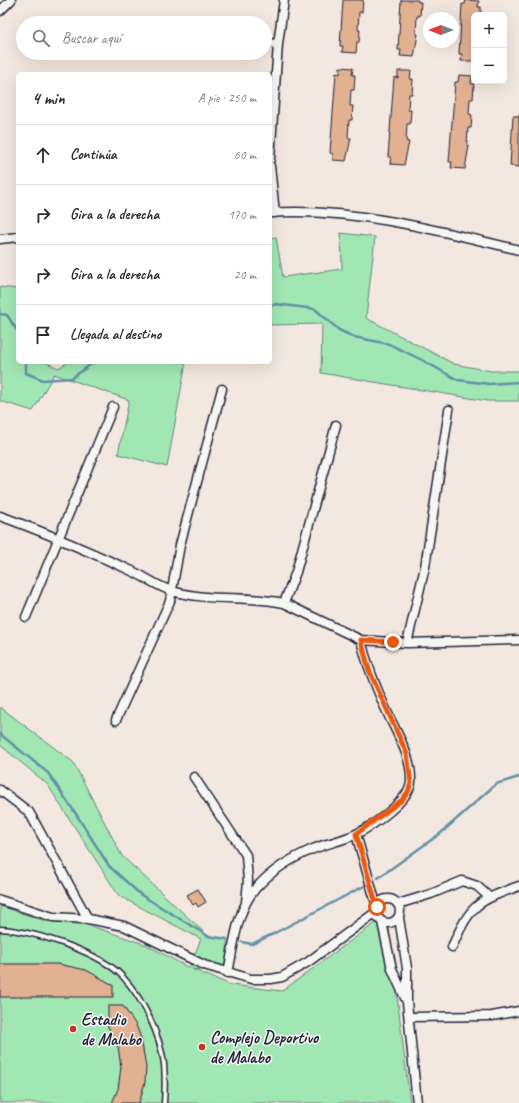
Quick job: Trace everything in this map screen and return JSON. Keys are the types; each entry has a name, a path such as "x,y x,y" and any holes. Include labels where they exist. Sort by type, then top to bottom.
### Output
{"street":[{"path":"0,10 11,0"},
{"path":"272,108 284,0"},
{"path":"272,44 278,44"},
{"path":"272,213 322,213 389,222 465,236 519,250"},
{"path":"0,239 16,237"},
{"path":"116,720 170,601 180,545 222,389"},
{"path":"26,617 113,407"},
{"path":"407,643 425,566 450,410"},
{"path":"284,603 296,572 336,425"},
{"path":"0,516 58,538 148,578 171,590 211,599 272,601 284,603 361,640 407,643 519,640"},
{"path":"246,903 266,878 313,850 356,834 402,800 408,792 411,783 407,754 369,670 361,640"},
{"path":"194,777 246,855 248,881 246,903 238,925 228,973"},
{"path":"0,790 29,812 88,919"},
{"path":"356,834 376,910 382,922 392,969 407,1002"},
{"path":"398,904 431,894 462,882 477,886 488,897"},
{"path":"452,946 464,920 472,910 488,897 519,886"},
{"path":"0,900 53,917 88,919 124,926 184,955 228,973 250,979 271,979 282,977 308,962 376,910 384,900 389,899 398,904 400,909 399,918 407,968 407,1002 417,1103"},
{"path":"382,922 389,924 399,918"},
{"path":"409,1017 492,1016 519,1011"}],"lane":[{"path":"0,929 35,935 75,948 104,962 123,977 148,1015 161,1048 164,1064 164,1103"}],"green space":[{"path":"341,233 375,237 366,318 454,364 491,371 519,371 519,401 487,401 321,373 322,324 272,325 272,238 276,237 283,277 342,269"},
{"path":"0,287 16,289 16,364 49,364 58,368 65,364 186,364 167,467 118,454 129,400 54,374 33,411 0,401"},
{"name":"Complejo Deportivo de Malabo","path":"0,707 73,762 122,856 208,936 227,939 228,973 192,969 231,985 282,991 378,921 388,921 410,1103 0,1103 0,906 45,921 88,925 147,945 189,968 201,939 119,896 47,784 0,745"}],"building":[{"path":"343,0 363,0 362,12 359,12 358,30 360,30 356,53 342,52 343,46 340,46"},
{"path":"401,0 418,0 418,2 421,2 420,16 417,16 416,34 418,34 414,57 400,56 401,50 398,50"},
{"path":"466,0 479,1 478,7 481,7 481,12 471,12 471,61 461,61 462,54 459,54 462,4 465,4"},
{"path":"340,67 353,68 352,75 355,75 354,90 351,90 350,106 353,106 352,120 349,120 348,138 351,138 346,161 333,160 333,154 330,153 336,73 340,74"},
{"path":"398,71 411,71 410,79 413,79 412,94 409,94 408,110 411,110 410,124 407,124 406,141 409,142 404,165 390,164 391,157 388,157 394,77 398,78"},
{"path":"459,75 471,76 471,84 474,84 473,99 470,99 469,114 472,115 471,128 468,128 467,146 469,146 465,169 451,168 452,162 449,162 455,82 458,82"},
{"path":"513,116 519,116 519,167 510,166"},
{"path":"198,889 206,902 198,907 196,903 193,905 187,895"},
{"path":"0,964 58,964 86,970 113,985 113,997 0,997"},
{"path":"108,1006 123,1006 136,1025 141,1038 146,1067 145,1082 139,1103 112,1103 118,1089 121,1067 118,1046 108,1027"}],"waterway":[{"path":"272,305 276,304 315,309 339,330 354,337 389,344 458,380 489,384 519,382"},
{"path":"0,314 7,315 16,329"},
{"path":"26,364 26,373 43,380 72,378 91,364"},
{"path":"0,734 48,773 109,866 141,895 208,936 227,939"},
{"path":"378,878 441,833 496,784 519,777"},
{"path":"242,942 252,944 368,884"}],"place":[{"name":"Estadio de Malabo","path":"73,1029"},
{"name":"Complejo Deportivo de Malabo","path":"202,1047"}],"route":[{"path":"377,907 356,834 378,820 402,800 408,792 411,783 411,772 407,754 369,670 361,640 393,642"}]}
